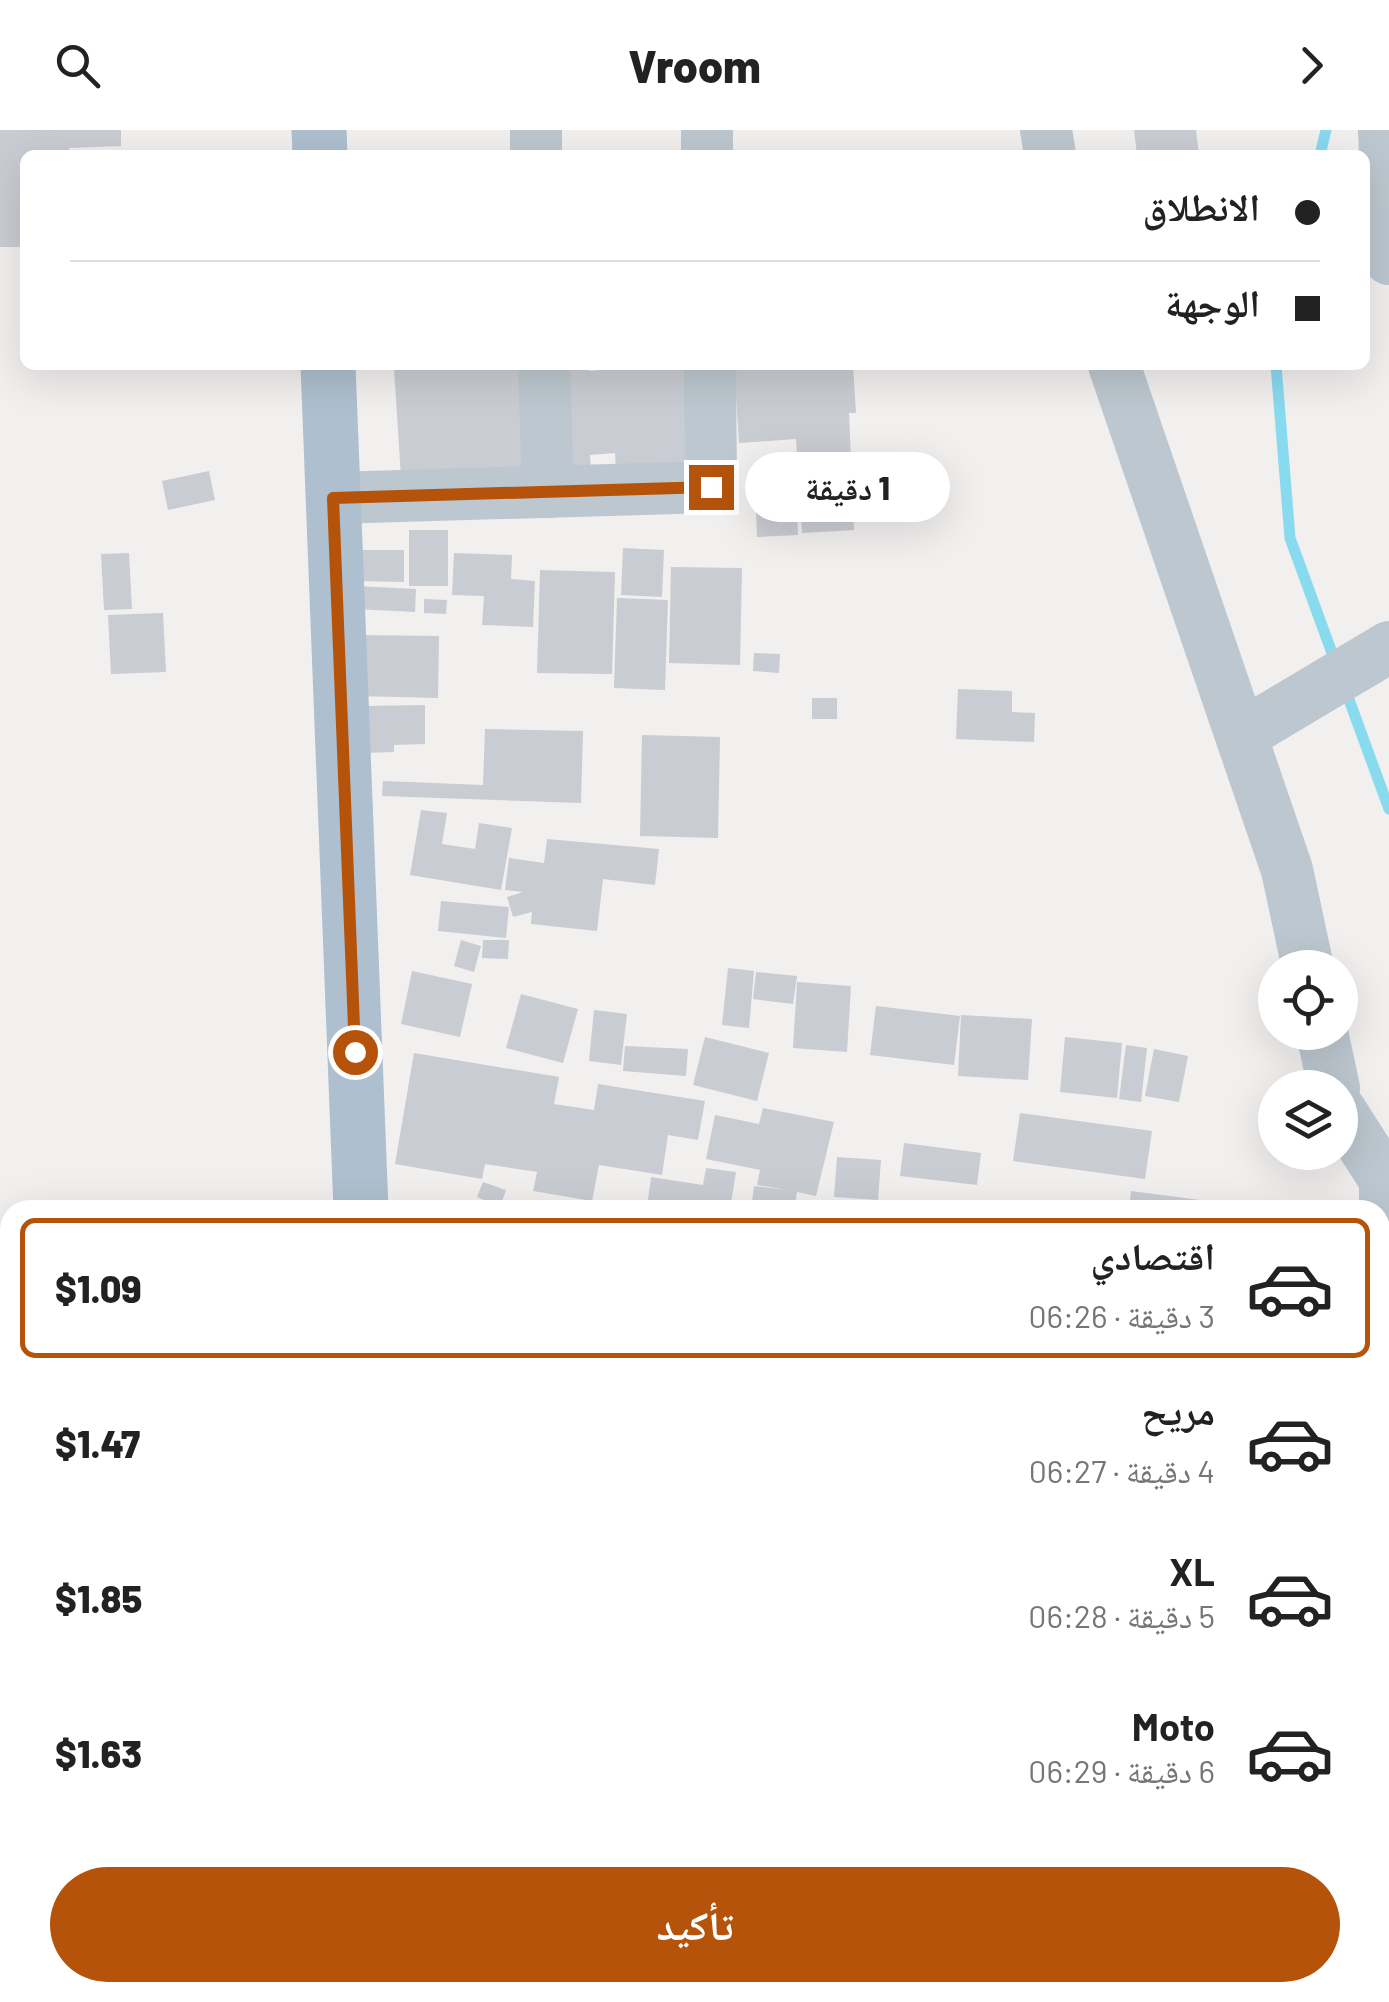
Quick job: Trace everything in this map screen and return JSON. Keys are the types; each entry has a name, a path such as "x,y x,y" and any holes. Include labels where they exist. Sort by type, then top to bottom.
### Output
{"main road":[{"path":"328,370 361,1200"}],"street":[{"path":"1384,130 1389,259"},
{"path":"544,370 548,492"},
{"path":"333,498 711,487 710,370"},
{"path":"1116,370 1261,722 1304,950"},
{"path":"1261,722 1387,648"},
{"path":"1358,1138 1385,1180 1385,1200"}],"building":[{"path":"0,130 121,130 121,146 20,150 20,247 0,247"},
{"path":"1134,130 1196,130 1198,150 1136,150"},
{"path":"394,370 535,370 541,470 401,478"},
{"path":"566,370 705,370 710,469 616,473 615,453 590,455 591,472 572,472"},
{"path":"734,370 853,370 856,413 849,413 854,530 802,533 796,439 739,443"},
{"path":"209,471 215,500 168,510 162,481"},
{"path":"797,510 798,535 757,537 756,512"},
{"path":"409,530 448,530 448,586 409,586"},
{"path":"623,548 664,550 662,597 621,595"},
{"path":"356,550 404,550 404,582 356,581"},
{"path":"129,553 132,609 104,610 101,554"},
{"path":"454,553 512,555 511,579 535,581 533,627 482,625 484,596 452,595"},
{"path":"671,567 742,568 740,665 669,663"},
{"path":"540,570 615,572 612,674 537,673"},
{"path":"357,586 416,589 415,612 356,609"},
{"path":"617,598 668,600 665,690 614,688"},
{"path":"424,599 447,600 446,614 424,613"},
{"path":"163,613 166,672 111,674 108,615"},
{"path":"358,635 439,636 438,698 356,696"},
{"path":"754,653 780,654 779,673 753,671"},
{"path":"958,689 1012,691 1012,712 1035,713 1034,742 956,739"},
{"path":"812,698 837,698 837,719 812,719"},
{"path":"425,705 425,744 394,745 394,752 365,753 365,706"},
{"path":"485,729 583,731 581,803 382,796 383,781 483,785"},
{"path":"642,735 720,737 718,838 640,836"},
{"path":"421,810 447,813 442,844 475,849 479,823 512,828 501,890 410,875"},
{"path":"547,839 659,849 655,885 603,879 597,931 531,924 532,912 513,917 507,897 523,892 505,890 509,858 544,863"},
{"path":"441,901 509,907 506,938 438,931"},
{"path":"461,940 481,946 474,972 454,966"},
{"path":"483,940 509,940 508,959 482,958"},
{"path":"728,968 754,971 749,1028 722,1025"},
{"path":"412,971 472,984 460,1037 401,1024"},
{"path":"756,972 797,976 793,1004 753,999"},
{"path":"797,982 851,986 847,1052 793,1048"},
{"path":"521,994 578,1009 563,1063 506,1048"},
{"path":"876,1006 960,1016 954,1065 870,1055"},
{"path":"594,1010 627,1014 621,1065 589,1061"},
{"path":"961,1015 1032,1019 1028,1080 958,1076"},
{"path":"705,1037 769,1053 757,1101 693,1085"},
{"path":"1065,1037 1122,1043 1117,1098 1060,1092"},
{"path":"1126,1045 1147,1048 1141,1102 1119,1099"},
{"path":"625,1046 688,1049 686,1076 623,1071"},
{"path":"1154,1049 1188,1056 1179,1102 1145,1096"},
{"path":"414,1053 559,1077 554,1104 594,1110 598,1084 705,1101 698,1140 668,1135 662,1175 599,1165 592,1200 533,1191 537,1172 485,1164 482,1179 395,1164"},
{"path":"763,1108 834,1122 816,1196 797,1192 796,1200 752,1200 754,1186 787,1190 757,1185 760,1170 706,1159 715,1115 759,1124"},
{"path":"1020,1113 1152,1131 1145,1179 1013,1161"},
{"path":"904,1143 981,1153 977,1185 900,1176"},
{"path":"837,1157 881,1160 878,1200 834,1197"},
{"path":"706,1168 736,1172 732,1200 648,1200 651,1177 703,1185"},
{"path":"483,1182 506,1190 502,1200 477,1197"},
{"path":"1131,1191 1200,1200 1130,1200"}],"waterway":[{"path":"1321,150 1326,130"},
{"path":"1276,370 1290,538 1336,664"},
{"path":"1344,686 1389,809"}],"route":[{"path":"355,1052 333,498 711,487"}]}
